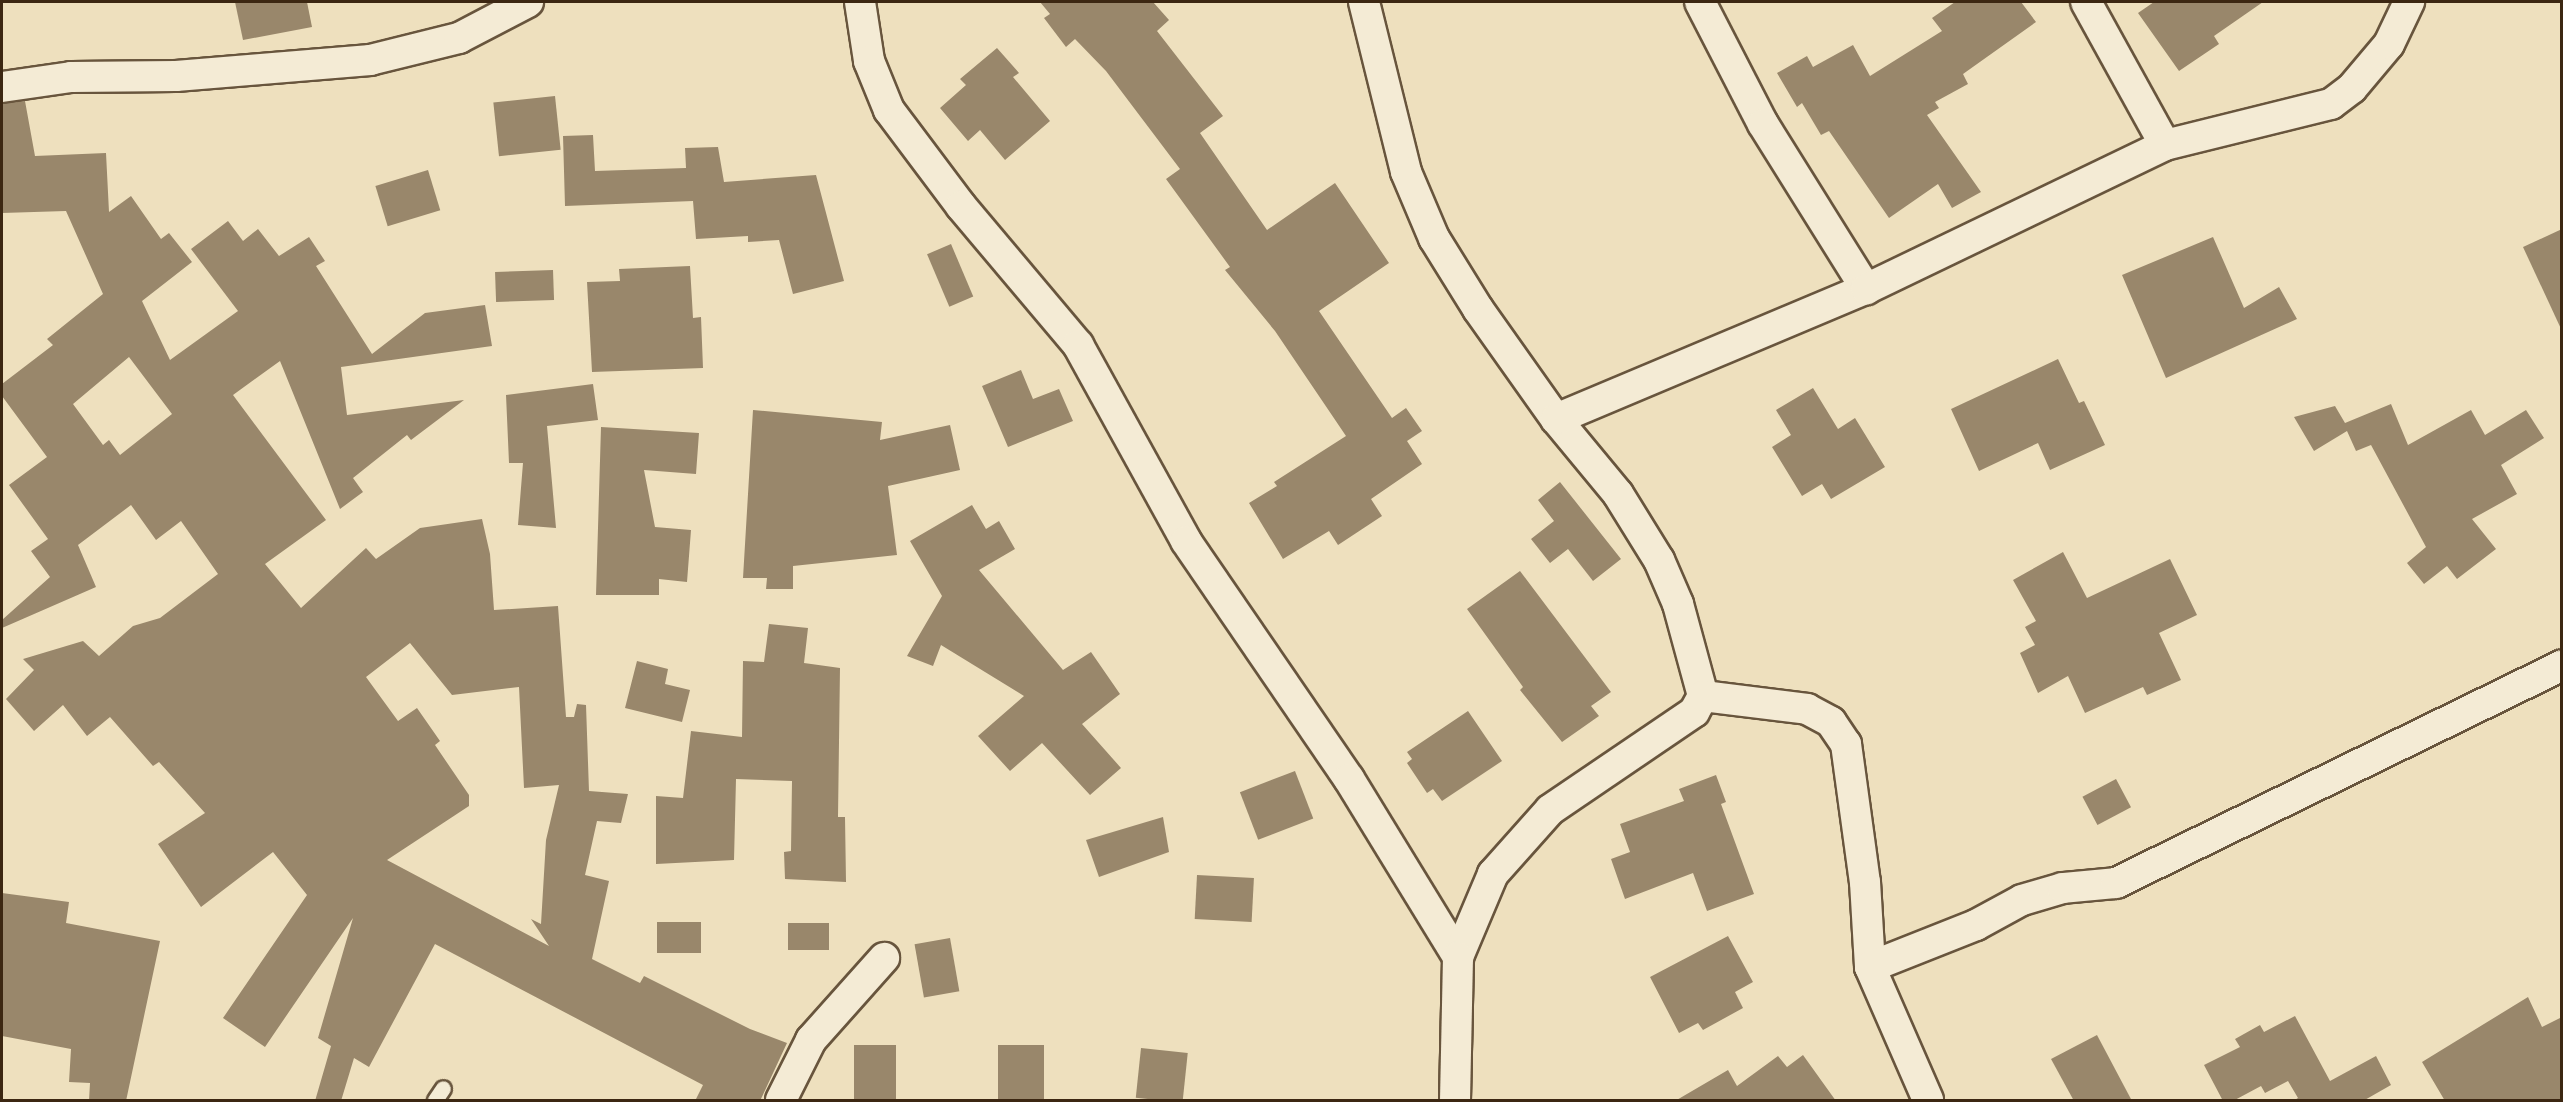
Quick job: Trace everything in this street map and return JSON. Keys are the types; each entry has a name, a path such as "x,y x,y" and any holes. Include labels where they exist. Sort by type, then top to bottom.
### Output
{"street":[{"path":"2,87 71,77 176,76 370,60 459,38 528,2"},
{"path":"860,2 869,61 889,110 961,206 1078,345 1186,541 1349,779 1458,957"},
{"path":"1364,2 1406,172 1434,238 1478,309 1556,419 1618,494 1659,560 1678,604 1703,696 1694,712 1550,810 1493,874 1458,957 1455,1101"},
{"path":"1700,2 1764,124 1866,289"},
{"path":"2086,2 2165,145"},
{"path":"1556,419 1866,289 2165,145 2331,104 2352,88 2389,44 2409,2"},
{"path":"1870,967 1976,925 2022,900 2063,888 2116,883 2562,665"},
{"path":"1703,696 1807,709 1831,722 1846,744 1865,882 1870,967 1928,1101"},
{"path":"781,1101 811,1040 884,958"}],"building":[{"path":"235,2 307,2 312,27 243,40"},
{"path":"1040,2 1153,2 1169,20 1157,31 1223,116 1200,133 1267,230 1335,183 1389,263 1319,311 1392,418 1406,408 1422,431 1407,441 1422,464 1371,499 1382,516 1338,545 1329,531 1283,559 1249,503 1277,486 1274,482 1346,436 1275,331 1225,270 1230,267 1166,179 1180,169 1106,71 1075,39 1066,47 1044,18 1050,14"},
{"path":"1955,2 2021,2 2036,22 1963,74 1968,84 1935,102 1939,108 1927,115 1981,192 1952,208 1938,184 1889,218 1829,131 1821,135 1802,103 1797,107 1777,73 1807,56 1813,67 1853,45 1870,76 1942,31 1932,18"},
{"path":"2154,2 2263,2 2214,36 2219,44 2179,71 2138,13"},
{"path":"997,48 1019,73 1013,77 1050,121 1005,160 980,130 968,141 940,108 966,85 960,79"},
{"path":"555,96 561,150 499,156 493,102"},
{"path":"25,101 35,156 106,153 109,212 131,196 161,239 169,233 192,262 142,301 170,360 238,311 191,249 228,221 243,241 258,229 279,256 309,237 325,261 316,266 372,354 425,313 485,305 492,346 341,367 347,415 464,400 411,440 407,435 353,478 363,492 340,509 280,361 233,395 326,520 265,564 301,608 366,548 376,559 420,528 482,519 490,554 494,610 558,606 566,717 574,717 577,704 586,705 589,791 628,794 621,823 597,821 585,875 609,881 592,959 640,983 644,976 750,1029 787,1043 760,1101 695,1101 703,1085 435,944 369,1067 354,1058 341,1101 315,1101 331,1046 318,1038 353,918 265,1047 223,1018 307,895 273,852 201,907 158,844 205,813 159,762 153,766 110,717 87,736 63,705 34,731 6,699 34,670 23,659 83,641 99,656 133,626 160,618 218,574 181,521 156,540 131,505 78,545 96,587 2,628 2,620 50,577 31,551 48,539 9,485 47,457 2,396 2,384 53,345 47,339 103,294 66,211 2,213 2,104","holes":["129,357 172,414 120,455 109,440 103,445 73,404","410,643 452,695 519,687 524,788 559,785 546,840 541,924 531,919 549,946 387,860 469,806 469,795 435,745 440,741 417,708 398,721 366,677"]},
{"path":"593,135 595,171 686,168 685,148 718,147 724,182 816,175 844,281 793,294 779,240 748,242 748,236 696,239 693,201 565,206 563,136"},
{"path":"428,170 440,210 388,226 375,186"},
{"path":"2562,229 2562,331 2523,247"},
{"path":"2213,237 2244,308 2279,287 2297,319 2166,378 2122,275"},
{"path":"951,244 973,296 949,307 927,254"},
{"path":"690,266 693,318 701,317 703,368 592,372 587,282 620,281 619,269"},
{"path":"553,270 554,300 496,302 495,272"},
{"path":"2058,359 2079,403 2084,401 2105,445 2050,470 2038,443 1979,471 1951,409"},
{"path":"1021,370 1033,399 1059,389 1073,421 1008,447 982,386"},
{"path":"593,384 598,420 547,426 556,528 518,525 523,463 509,463 506,395"},
{"path":"1813,388 1838,429 1855,418 1885,467 1831,499 1822,484 1802,496 1772,447 1791,435 1776,410"},
{"path":"2391,404 2408,445 2471,410 2485,435 2526,410 2544,438 2501,465 2517,494 2472,519 2496,549 2457,579 2447,566 2424,584 2407,563 2426,547 2371,445 2356,451 2347,431 2314,451 2294,417 2335,406 2345,423"},
{"path":"753,410 882,422 880,440 950,425 960,470 888,486 897,555 793,566 793,589 766,589 767,578 743,578"},
{"path":"601,427 699,433 696,474 644,470 655,527 691,530 687,582 659,579 659,595 596,595"},
{"path":"1560,482 1621,559 1593,581 1568,549 1550,563 1531,539 1554,521 1538,500"},
{"path":"972,505 986,529 999,521 1015,549 979,570 1063,670 1091,652 1120,694 1082,724 1121,768 1090,795 1042,743 1010,771 978,736 1024,696 941,645 933,666 907,656 942,596 910,541"},
{"path":"2063,552 2087,598 2170,559 2197,615 2159,633 2181,680 2147,695 2143,687 2085,713 2068,676 2038,693 2020,653 2035,645 2025,627 2036,621 2013,580"},
{"path":"1520,571 1611,692 1591,706 1599,716 1562,742 1520,690 1523,687 1467,609"},
{"path":"769,624 808,628 804,663 840,668 838,817 845,817 846,882 785,879 784,852 791,851 792,781 736,779 734,860 656,864 656,796 683,798 691,731 742,737 743,661 764,662"},
{"path":"637,661 668,669 665,684 690,690 682,722 625,708"},
{"path":"1468,711 1502,761 1442,801 1433,789 1427,793 1407,763 1412,759 1407,752"},
{"path":"1295,771 1313,819 1258,840 1240,792"},
{"path":"1716,775 1726,802 1721,804 1754,894 1707,911 1693,873 1625,899 1611,859 1630,852 1620,824 1684,801 1679,789"},
{"path":"2116,779 2131,807 2097,825 2082,797"},
{"path":"1163,817 1169,852 1099,877 1086,840"},
{"path":"1197,875 1254,878 1252,922 1195,919"},
{"path":"2,893 69,902 66,923 160,941 126,1101 89,1101 90,1083 69,1082 71,1049 2,1036"},
{"path":"657,922 701,922 701,953 657,953"},
{"path":"788,923 829,923 829,950 788,950"},
{"path":"1728,936 1753,982 1735,992 1743,1008 1703,1030 1698,1023 1679,1033 1650,977"},
{"path":"950,938 959,991 924,997 915,944"},
{"path":"2528,997 2542,1027 2562,1017 2562,1101 2445,1101 2422,1062"},
{"path":"2295,1016 2330,1081 2376,1056 2391,1085 2363,1101 2293,1101 2298,1098 2288,1081 2265,1093 2261,1086 2233,1101 2223,1101 2204,1065 2240,1047 2235,1039 2260,1025 2264,1032"},
{"path":"2097,1035 2132,1101 2074,1101 2051,1059"},
{"path":"854,1045 896,1045 896,1100 854,1100"},
{"path":"998,1045 1044,1045 1044,1100 998,1100"},
{"path":"1141,1048 1188,1053 1183,1100 1136,1098"},
{"path":"1803,1055 1836,1101 1675,1101 1728,1070 1737,1086 1778,1056 1787,1067"}]}
